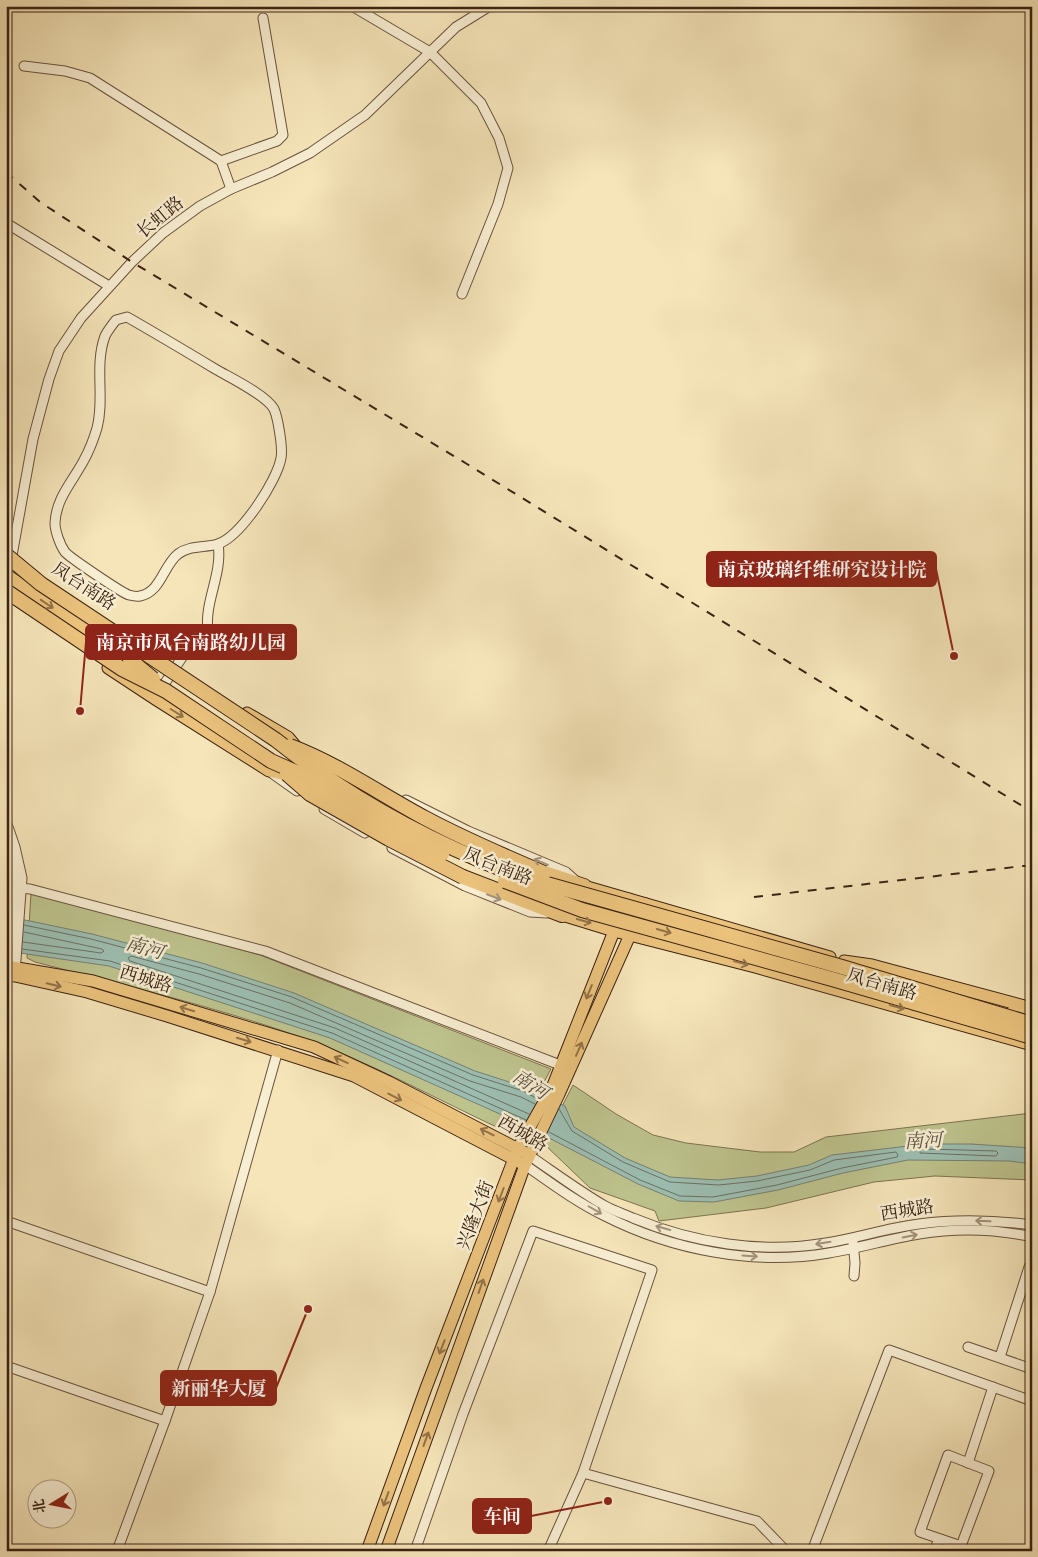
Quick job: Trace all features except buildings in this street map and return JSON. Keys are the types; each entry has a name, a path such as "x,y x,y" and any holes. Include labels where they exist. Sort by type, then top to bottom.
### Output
{"highway":[{"name":"凤台南路","path":"7,560 16,561 40,584 282,738 305,763 391,816 479,861 522,877 859,972 1032,1024"},
{"path":"6,576 130,660 166,691"},
{"name":"凤台南路","path":"6,591 122,669 166,691 270,766 298,773 390,828 475,869 556,901 870,989 1032,1037"},
{"path":"282,738 462,837 544,873 584,886"},
{"path":"270,766 310,794 389,839 463,877 562,915"}],"main road":[{"name":"凤台南路","path":"7,560 282,738 305,757 396,812 444,836 566,886 584,886 647,903 844,961 872,972 1032,1017"},
{"name":"凤台南路","path":"6,598 154,699 270,766 293,776 422,854 486,882 547,904 562,915 1032,1045"},
{"name":"兴隆大街","path":"556,1091 560,1065 614,930 629,899"},
{"name":"兴隆大街","path":"367,1551 426,1388 522,1157 647,903"},
{"name":"凤台南路","path":"844,961 872,965 1032,1008"},
{"name":"西城路","path":"10,970 278,1050 354,1076 522,1157"},
{"name":"西城路","path":"10,970 93,981 314,1047 389,1082 522,1157"},
{"name":"兴隆大街","path":"386,1551 522,1157"}],"street":[{"path":"352,6 430,52 481,102 499,138 508,168 498,204 462,294"},
{"name":"长虹路","path":"6,572 33,439 49,379 59,351 81,318 109,286 163,233 200,206 231,188 272,172 310,153 366,115 456,27 490,6"},
{"path":"220,161 277,141 283,135 263,18"},
{"path":"24,66 65,71 90,78 220,161 231,188"},
{"path":"6,223 109,286"},
{"path":"126,317 266,400 275,413 282,456 279,465 267,489 247,520 236,532 218,544 185,549 172,561 157,586 148,594 138,596 123,592 65,553 55,524 59,504 68,485 84,460 97,428 100,404 99,367 105,336 116,320 126,317"},
{"path":"154,699 185,653 191,650 208,630 207,622 219,562 218,544"},
{"path":"6,821 22,878 14,887"},
{"path":"6,847 14,871 16,907 10,970"},
{"path":"14,887 30,889 266,951 560,1065"},
{"path":"117,1551 210,1292 278,1050"},
{"name":"西城路","path":"522,1157 607,1207 650,1225 693,1237 732,1244 769,1247 818,1244 918,1224 953,1221 981,1220 1032,1225"},
{"name":"西城路","path":"522,1157 569,1195 604,1216 649,1235 691,1247 731,1255 803,1257 920,1234 953,1231 1019,1234 1032,1237"},
{"path":"569,1195 567,1189 575,1187"},
{"path":"6,1221 210,1292"},
{"path":"415,1551 463,1414 533,1231 652,1270 583,1473 548,1551"},
{"path":"852,1237 855,1262 854,1276"},
{"path":"1000,1357 1029,1267"},
{"path":"968,1347 1032,1369"},
{"path":"812,1551 889,1350 1032,1401"},
{"path":"6,1366 165,1421"},
{"path":"968,1463 993,1387"},
{"path":"948,1455 989,1471 962,1546 939,1538 920,1532 948,1455"},
{"path":"583,1473 756,1521 786,1551"},
{"path":"934,1551 939,1538"}],"green space":[{"path":"31,893 260,955 551,1069 519,1129 512,1133 505,1131 377,1069 298,1036 200,1005 35,962 27,958"},
{"path":"573,1085 616,1114 653,1135 686,1143 760,1152 794,1152 826,1137 1032,1113 1032,1180 935,1176 874,1182 766,1208 659,1221 655,1211 590,1188 543,1143"}],"water":[{"path":"6,916 92,934 202,963 294,993 475,1071 525,1087 565,1106 574,1127 625,1158 670,1177 718,1180 757,1176 809,1165 832,1155 925,1144 971,1144 1032,1148 1032,1164 1009,1161 908,1160 843,1173 778,1190 714,1202 679,1201 638,1184 520,1123 330,1038 109,966 6,951"}],"railway":[{"path":"6,172 40,202 132,262 467,464 1032,812"},
{"path":"754,897 1032,866"}],"place":[{"name":"南京玻璃纤维研究设计院","path":"954,656"},
{"name":"南京市凤台南路幼儿园","path":"80,711"},
{"name":"新丽华大厦","path":"308,1309"},
{"name":"车间","path":"608,1501"}],"water label":[{"name":"南河","path":"145,947"},
{"name":"南河","path":"531,1084"},
{"name":"南河","path":"923,1140"}]}
